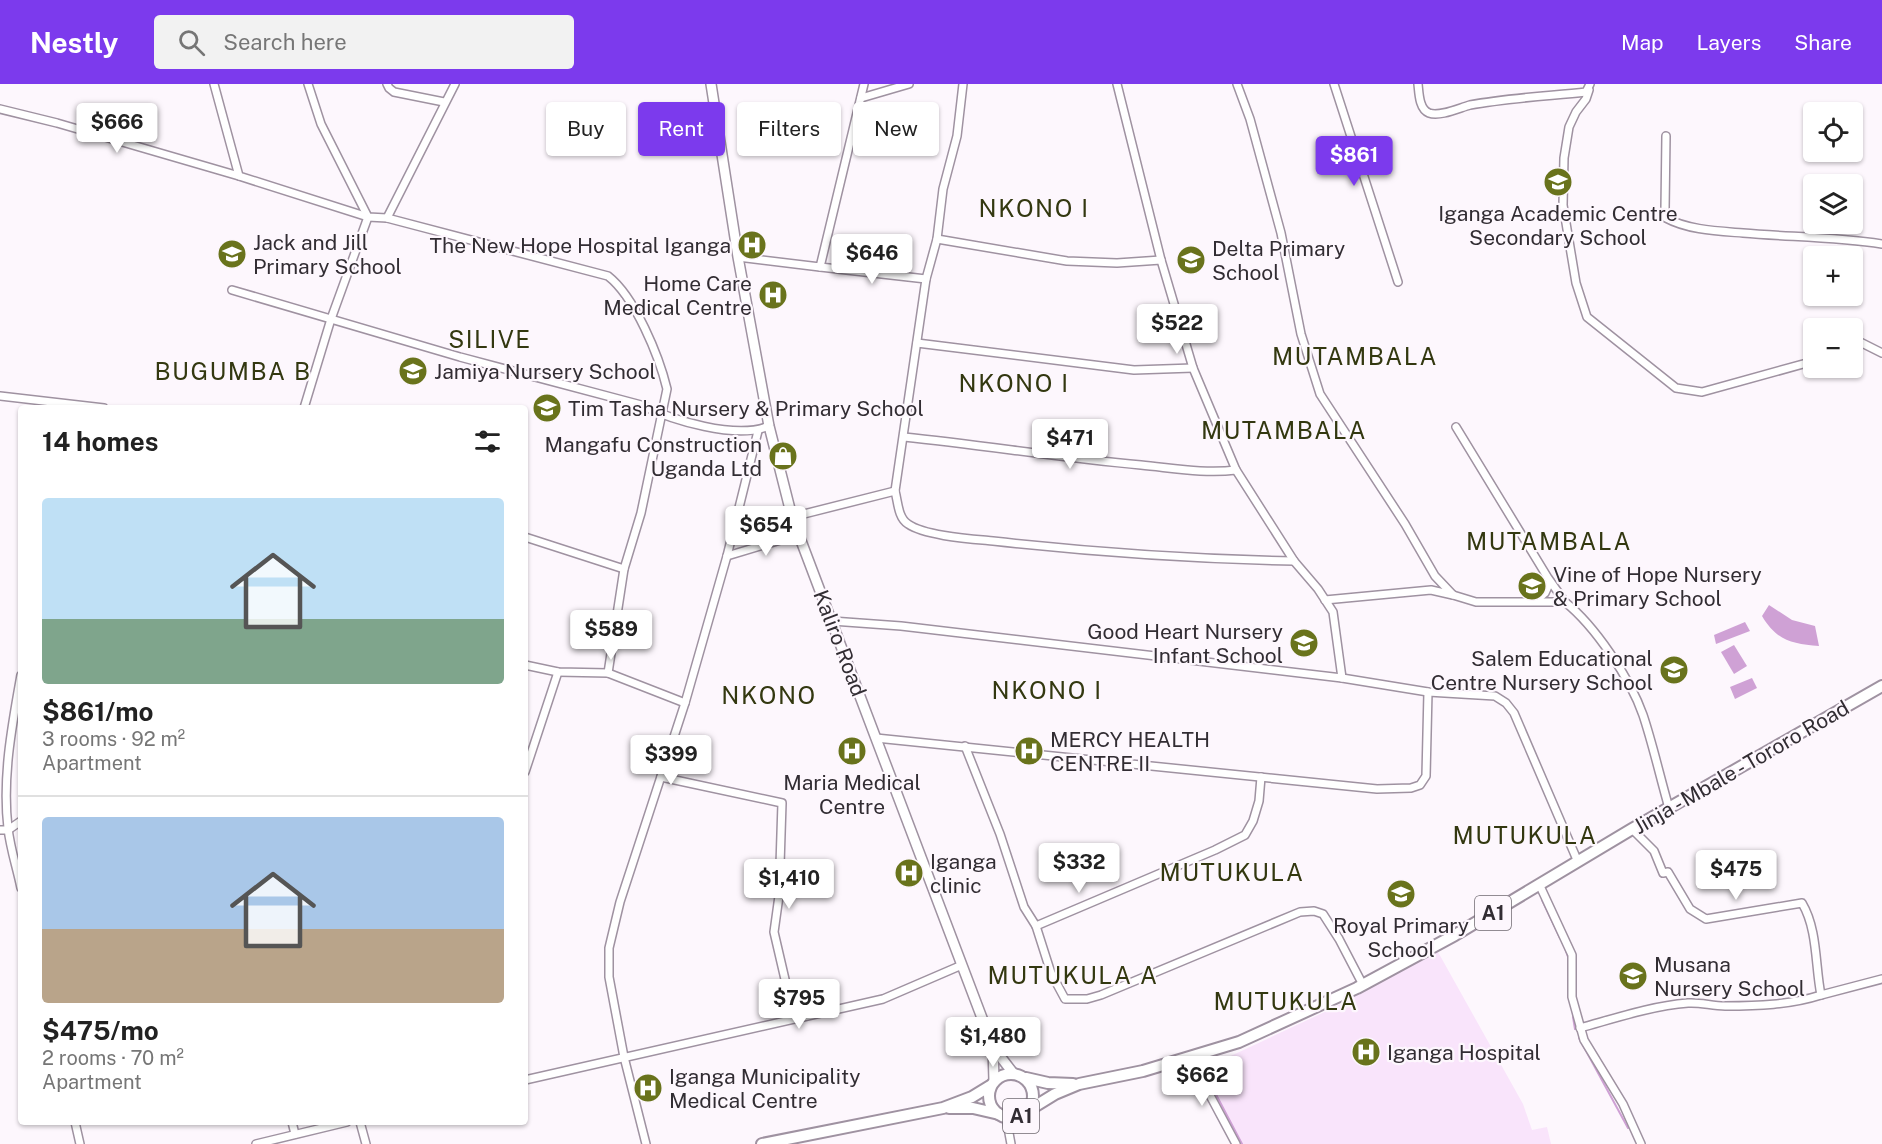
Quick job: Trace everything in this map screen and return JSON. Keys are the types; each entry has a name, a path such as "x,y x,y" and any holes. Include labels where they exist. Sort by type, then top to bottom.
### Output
{"main road":[{"name":"Kaliro Road","path":"711,84 738,257 769,426 797,535 832,621 993,1047 1013,1073"},
{"name":"Jinja - Mbale - Tororo Road","path":"1029,1110 1055,1094 1079,1084 1143,1071 1190,1058 1271,1029 1363,985 1540,886 1632,829 1882,686"},
{"name":"Kaliro Road","path":"992,1084 993,1047"},
{"name":"A1","path":"762,1144 943,1108 972,1097 1002,1076 1013,1073 1026,1078 1032,1095 1029,1110 1019,1117 1002,1116 973,1108 943,1108"},
{"name":"Jinja - Mbale - Tororo Road","path":"1026,1078 1048,1083 1079,1084"},
{"name":"A1","path":"992,1084 991,1101 1002,1116"}],"street":[{"path":"214,84 239,176"},
{"path":"305,405 331,320 368,217 321,124 308,84"},
{"path":"387,84 388,88 394,92 444,102"},
{"path":"387,218 455,84"},
{"path":"820,267 864,84"},
{"path":"861,98 909,84"},
{"path":"963,84 957,136 943,189 937,239 926,279 895,491 902,517 909,525 939,535 1041,547 1190,559 1294,561"},
{"path":"1117,84 1161,260 1193,368 1236,470 1294,561 1332,612 1342,678"},
{"path":"1237,84 1250,119 1281,232 1301,334 1320,394 1405,524 1435,576 1453,595"},
{"path":"1334,84 1398,282"},
{"path":"1418,84 1422,105 1430,114 1480,103 1586,92 1589,87"},
{"path":"1589,87 1586,99 1576,112 1569,127 1564,158 1563,205 1576,284 1587,317 1676,388 1702,392 1803,364"},
{"path":"0,109 57,123 239,176 368,217 387,218 608,276 618,283 632,302 662,371 667,389 641,513 624,569 608,673"},
{"path":"1666,136 1666,218 1676,223 1717,230 1823,237 1882,244"},
{"path":"937,239 1067,261 1117,263 1161,260"},
{"path":"738,257 926,279"},
{"path":"232,290 460,357 641,405 662,415 709,427 758,431 769,426"},
{"path":"917,343 1134,370 1193,368"},
{"path":"1863,343 1882,352"},
{"path":"0,396 72,405"},
{"path":"1456,427 1550,582 1566,602 1581,615 1610,653 1642,713 1670,808"},
{"path":"646,1144 624,1057 609,977 609,948 620,902 685,703 727,556 758,431"},
{"path":"904,437 983,445 1095,461 1214,473 1236,470"},
{"path":"792,518 895,491"},
{"path":"727,556 797,535"},
{"path":"528,538 624,569"},
{"path":"1536,601 1545,593 1550,582"},
{"path":"1325,600 1431,590 1476,602 1566,602"},
{"path":"832,621 901,626 1342,678 1428,692 1495,696 1506,702 1514,713 1578,862"},
{"path":"528,666 558,672 608,673 685,703"},
{"path":"528,763 558,672"},
{"path":"18,692 12,726 4,830 18,878"},
{"path":"876,738 1377,789 1411,788 1420,785 1426,776 1428,692"},
{"path":"965,747 1000,834 1024,907 1036,926 1051,973 1065,999 1088,999 1300,912 1314,911 1323,914 1363,985"},
{"path":"661,777 782,803 779,896 774,932 794,1018"},
{"path":"1036,926 1245,835 1253,821 1259,801 1261,777"},
{"path":"4,830 18,823"},
{"path":"1632,829 1654,851 1663,873 1668,872 1690,909 1706,920 1802,903 1808,913 1812,930 1821,995"},
{"path":"1540,886 1572,955 1572,997 1584,1040 1623,1104 1641,1144"},
{"path":"528,1079 883,999 962,965"},
{"path":"1580,1028 1649,1009 1679,1004 1722,1006 1778,1003 1821,995 1882,979"},
{"path":"1190,1058 1236,1144"},
{"path":"1002,1116 1011,1144"},
{"path":"76,1125 80,1144"},
{"path":"292,1125 294,1134"},
{"path":"256,1144 334,1125"},
{"path":"361,1125 366,1144"}],"shaded area":[{"path":"1769,605 1792,620 1815,626 1819,646 1793,642 1779,636 1762,616"},
{"path":"1745,622 1750,631 1716,644 1714,635"},
{"path":"1734,645 1747,666 1734,674 1721,652"},
{"path":"1752,678 1757,688 1735,699 1730,687"},
{"name":"Iganga Hospital","path":"1438,952 1523,1104 1532,1130 1547,1127 1551,1144 1240,1144 1203,1073 1205,1068 1331,1009"}],"waterway":[{"path":"1542,900 1560,938"},
{"path":"1565,948 1569,960"},
{"path":"1573,1017 1575,1029"},
{"path":"1579,1038 1628,1128"},
{"path":"1211,1085 1242,1144"}],"place":[{"name":"Iganga Academic Centre Secondary School","path":"1558,182"},
{"name":"The New Hope Hospital Iganga","path":"752,245"},
{"name":"Jack and Jill Primary School","path":"232,254"},
{"name":"Delta Primary School","path":"1191,260"},
{"name":"Home Care Medical Centre","path":"773,295"},
{"name":"Jamiya Nursery School","path":"413,371"},
{"name":"Tim Tasha Nursery & Primary School","path":"547,408"},
{"name":"Mangafu Construction Uganda Ltd","path":"783,456"},
{"name":"Vine of Hope Nursery & Primary School","path":"1532,586"},
{"name":"Good Heart Nursery Infant School","path":"1304,643"},
{"name":"Salem Educational Centre Nursery School","path":"1674,670"},
{"name":"Maria Medical Centre","path":"852,751"},
{"name":"MERCY HEALTH CENTRE II","path":"1029,751"},
{"name":"Iganga clinic","path":"909,873"},
{"name":"Royal Primary School","path":"1401,894"},
{"name":"Musana Nursery School","path":"1633,976"},
{"name":"Iganga Hospital","path":"1366,1052"},
{"name":"Iganga Municipality Medical Centre","path":"648,1088"}],"district":[{"name":"NKONO I","path":"1034,208"},
{"name":"SILIVE","path":"490,339"},
{"name":"MUTAMBALA","path":"1355,356"},
{"name":"BUGUMBA B","path":"233,371"},
{"name":"NKONO I","path":"1014,383"},
{"name":"MUTAMBALA","path":"1284,430"},
{"name":"MUTAMBALA","path":"1549,541"},
{"name":"NKONO I","path":"1047,690"},
{"name":"NKONO","path":"769,695"},
{"name":"MUTUKULA","path":"1525,835"},
{"name":"MUTUKULA","path":"1232,872"},
{"name":"MUTUKULA A","path":"1073,975"},
{"name":"MUTUKULA","path":"1286,1001"}]}
